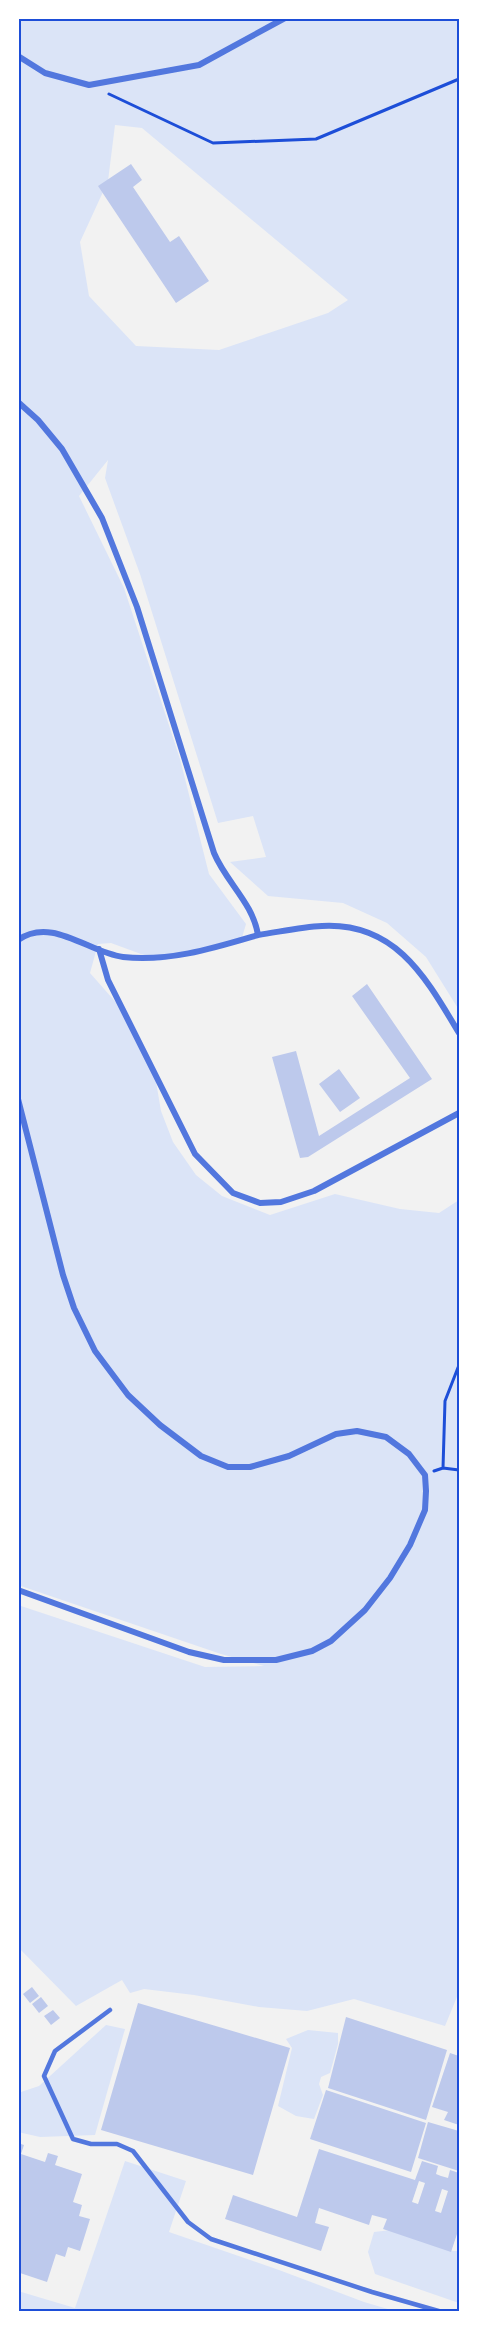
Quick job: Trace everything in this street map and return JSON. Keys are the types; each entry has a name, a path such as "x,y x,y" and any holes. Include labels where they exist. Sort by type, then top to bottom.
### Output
{"street":[{"path":"18,56 45,73 88,85 199,65 285,18"},
{"path":"18,402 38,420 62,449 102,518 138,607 214,853 223,871 252,913 258,935"},
{"path":"18,940 37,933 62,934 121,957 175,956 205,951 258,935 322,926 358,929 379,937 411,962 437,997 459,1033"},
{"path":"99,949 108,980 195,1154 233,1192 260,1203 281,1203 314,1191 459,1113"},
{"path":"18,1099 63,1275 74,1308 95,1351 128,1395 160,1425 201,1456 228,1467 250,1467 289,1456 336,1434 357,1431 386,1437 410,1454 425,1475 425,1510 410,1545 390,1578 365,1610 331,1641 312,1651 276,1660 224,1660 189,1652 18,1590"}],"lane":[{"path":"110,2010 55,2051 44,2076 73,2139 92,2144 117,2144 133,2151 188,2222 211,2239 372,2292 442,2312"}],"path":[{"path":"88,85 213,143 316,139 459,79"},
{"path":"443,1468 445,1401 459,1365"},
{"path":"425,1475 443,1468 459,1470"}],"shaded area":[{"path":"18,18 459,18 459,1010 426,957 387,923 343,903 268,896 230,862 266,857 253,816 218,823 140,574 105,478 108,460 79,496 124,588 180,759 209,874 246,924 241,941 160,961 111,943 98,944 90,973 120,1007 153,1064 161,1111 173,1142 196,1175 222,1196 270,1215 335,1194 400,1209 439,1213 459,1200 459,1992 445,2026 354,1999 307,2011 259,2007 194,1995 144,1989 130,1993 122,1980 76,2006 18,1947 18,1605 205,1667 264,1666 221,1654 18,1585","holes":["115,125 142,128 348,300 328,313 219,350 136,346 89,296 80,242 108,181"]},
{"path":"106,2025 125,2029 95,2135 40,2137 18,2132 18,2093 39,2086"},
{"path":"308,2030 338,2033 338,2044 330,2073 321,2077 319,2084 323,2095 314,2119 296,2116 278,2106 292,2048 286,2039"},
{"path":"125,2161 186,2181 169,2232 398,2312 18,2312 18,2291 75,2308"},
{"path":"391,2230 459,2251 459,2303 375,2274 368,2252 374,2232"}],"building":[{"path":"131,164 142,180 133,187 170,242 179,236 209,281 176,303 98,186"},
{"path":"367,984 432,1079 308,1157 300,1158 272,1057 296,1051 319,1136 410,1078 352,996"},
{"path":"339,1069 360,1098 340,1112 319,1084"},
{"path":"32,1987 39,1996 30,2003 23,1994"},
{"path":"41,1997 48,2006 39,2013 32,2004"},
{"path":"138,2003 290,2048 253,2175 101,2130"},
{"path":"53,2010 60,2018 51,2025 44,2016"},
{"path":"346,2017 447,2050 426,2120 328,2088"},
{"path":"450,2053 459,2056 459,2125 444,2120 448,2112 432,2107"},
{"path":"326,2090 426,2123 411,2172 310,2139"},
{"path":"428,2122 459,2131 459,2171 418,2158"},
{"path":"18,2143 24,2145 21,2154 45,2162 48,2153 58,2156 55,2165 82,2174 73,2202 82,2205 79,2216 90,2219 80,2251 68,2247 65,2257 56,2254 47,2282 20,2273 18,2279"},
{"path":"319,2149 415,2180 422,2161 438,2166 436,2174 441,2176 448,2178 450,2170 459,2173 459,2228 451,2252 383,2229 387,2219 372,2215 369,2225 319,2208 315,2223 329,2227 321,2251 225,2219 233,2195 297,2217","holes":["419,2181 425,2183 418,2204 412,2202","442,2189 448,2191 441,2213 435,2211"]}]}
